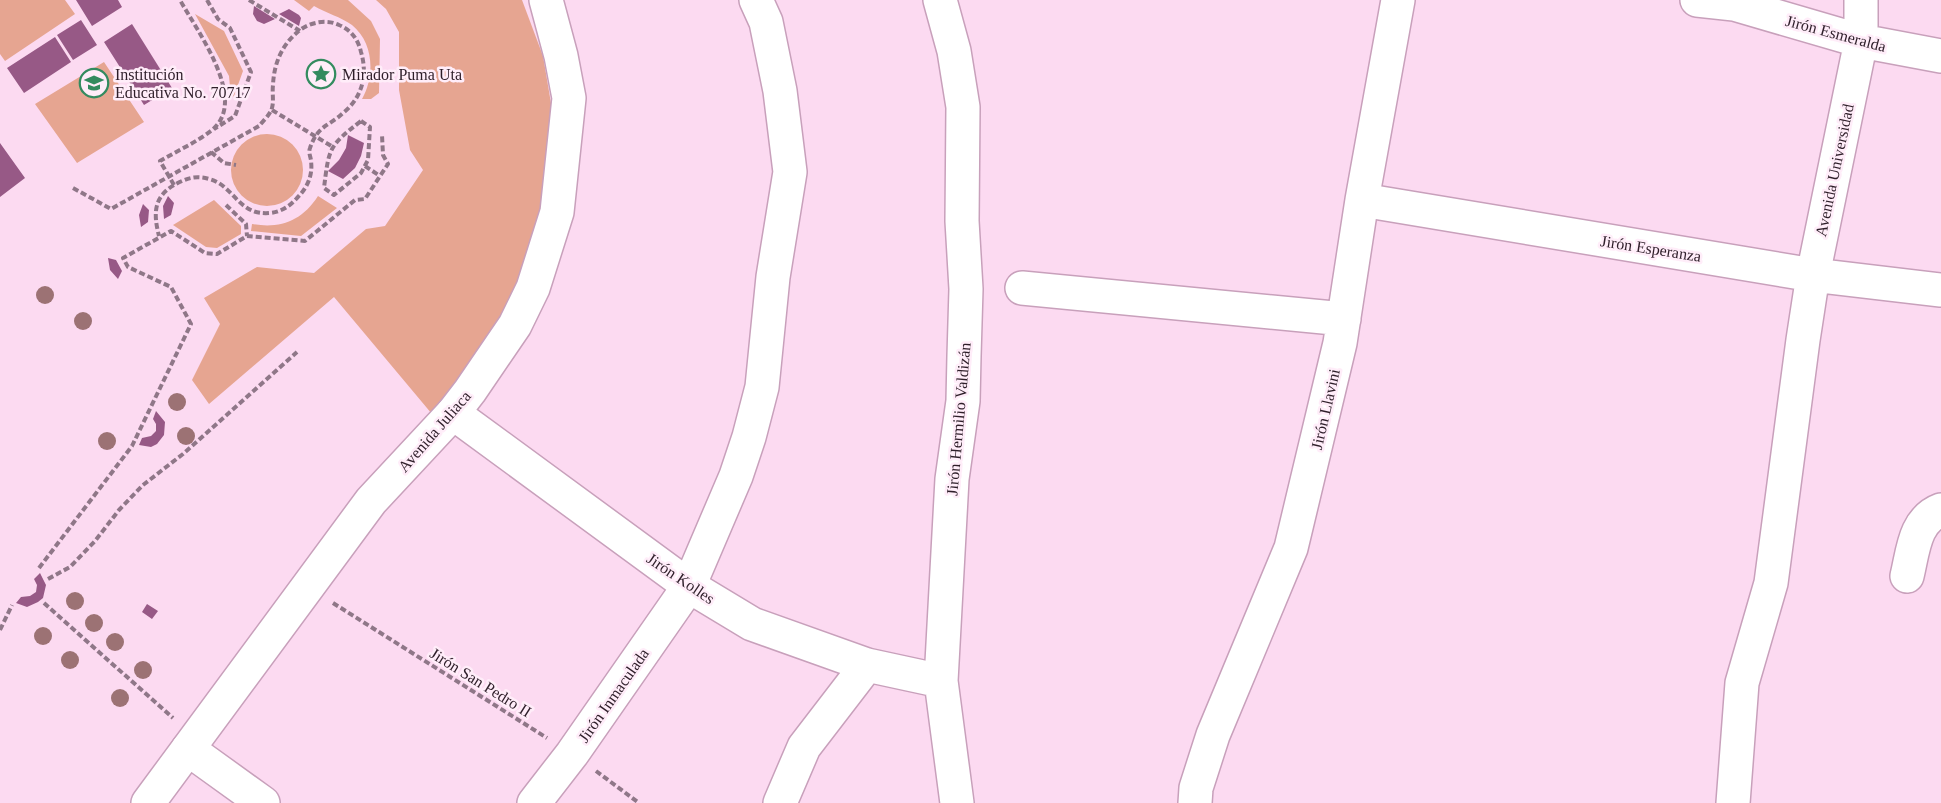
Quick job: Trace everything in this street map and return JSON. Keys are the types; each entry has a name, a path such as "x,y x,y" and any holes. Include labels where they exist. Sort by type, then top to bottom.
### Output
{"main road":[{"name":"Avenida Juliaca","path":"148,803 182,735 307,586 371,501 453,413 515,325 533,288 557,212 569,98 561,56 546,0"},
{"name":"Jirón Inmaculada","path":"534,803 572,754 689,586 736,477 762,387 773,277 790,172 780,91 766,22 756,0"},
{"name":"Jirón Hermilio Valdizán","path":"940,0 954,51 963,108 962,221 966,289 963,401 952,478 941,681 957,803"},
{"name":"Jirón Llavini","path":"1195,803 1196,788 1213,735 1292,548 1340,343 1362,200 1398,0"},
{"name":"Jirón Esmeralda","path":"1697,0 1734,4 1861,41 1941,56"},
{"name":"Avenida Universidad","path":"1733,803 1742,683 1771,582 1813,275 1861,41 1862,0"},
{"name":"Jirón Esperanza","path":"1362,200 1813,275 1941,290"},
{"path":"1022,288 1344,319"},
{"name":"Jirón Kolles","path":"453,413 689,586 752,624 867,665 941,681"},
{"path":"1907,576 1917,531 1932,514 1941,510"},
{"path":"780,803 804,747 867,665"},
{"path":"182,735 263,803"}],"path":[{"path":"180,0 224,83 226,107 214,129"},
{"path":"174,185 160,161 235,116 251,72 230,28 218,19 207,0"},
{"path":"249,0 300,31"},
{"path":"73,188 111,209 259,126 272,110 275,64 285,45 300,31 308,26 327,21 341,26 357,40 364,65 362,86 358,96 344,113 322,126 309,151 312,169 309,181 295,201 285,209 261,214 250,211 210,179 192,178 174,185 163,194 156,208 156,226 159,236"},
{"path":"272,110 333,147"},
{"path":"361,121 370,127 368,160 365,166 361,173 334,195 324,188 328,155 333,147 337,140 361,121"},
{"path":"39,568 132,446 191,324 171,287 128,267 123,258 171,231 205,252 217,254 246,236 305,241 355,200 365,199 388,164 383,155 382,135"},
{"path":"211,152 224,163 236,165"},
{"path":"365,166 380,176"},
{"path":"226,206 246,224 246,236"},
{"path":"48,579 70,567 95,541 119,510 144,485 206,435 297,352"},
{"name":"Jirón San Pedro II","path":"307,586 572,754 639,803"},
{"path":"44,603 161,710 182,735"},
{"path":"0,630 12,605"}],"shaded area":[{"path":"0,0 65,0 75,14 5,61 0,54"},
{"path":"294,0 348,0 371,21 380,39 379,93 371,99 362,99 369,80 370,60 365,41 359,32 343,20 314,6 309,11"},
{"path":"376,0 522,0 543,56 554,121 552,173 528,276 437,420 334,297 209,404 192,380 220,324 204,298 257,267 314,273 366,229 385,226 423,170 410,150 399,90 399,32 386,9"},
{"path":"195,14 224,31 243,71 234,96 231,98 229,76"},
{"path":"104,62 144,122 77,163 35,104"},
{"path":"267,134 287,140 297,150 303,170 297,190 287,200 267,206 247,200 237,190 231,170 237,150 247,140"},
{"path":"318,196 337,208 301,236 251,231 252,224 272,225 290,221 305,212"},
{"path":"214,200 241,226 241,234 217,248 206,247 173,225"}],"building":[{"path":"76,0 118,0 122,7 92,26"},
{"path":"254,6 275,19 264,24 257,21 253,14"},
{"path":"289,9 301,18 299,26 279,14"},
{"path":"81,20 97,45 73,60 57,35"},
{"path":"132,24 172,88 144,105 104,42"},
{"path":"55,37 71,62 24,93 7,68"},
{"path":"348,135 364,143 355,168 343,179 328,171 339,160 346,148"},
{"path":"0,143 25,178 0,197"},
{"path":"168,196 174,203 171,215 164,219 163,206"},
{"path":"143,204 149,210 148,222 141,227 139,215"},
{"path":"108,258 116,260 122,271 118,279 110,270"},
{"path":"156,411 165,422 164,435 157,444 151,447 139,445 142,438 151,436 156,431 153,419"},
{"path":"40,573 46,585 43,598 27,607 16,603 21,597 30,596 36,592 37,585 34,579"},
{"path":"147,604 158,611 152,619 142,612"}],"place":[{"name":"Mirador Puma Uta","path":"321,74"},
{"name":"Institución Educativa No. 70717","path":"94,83"}]}
